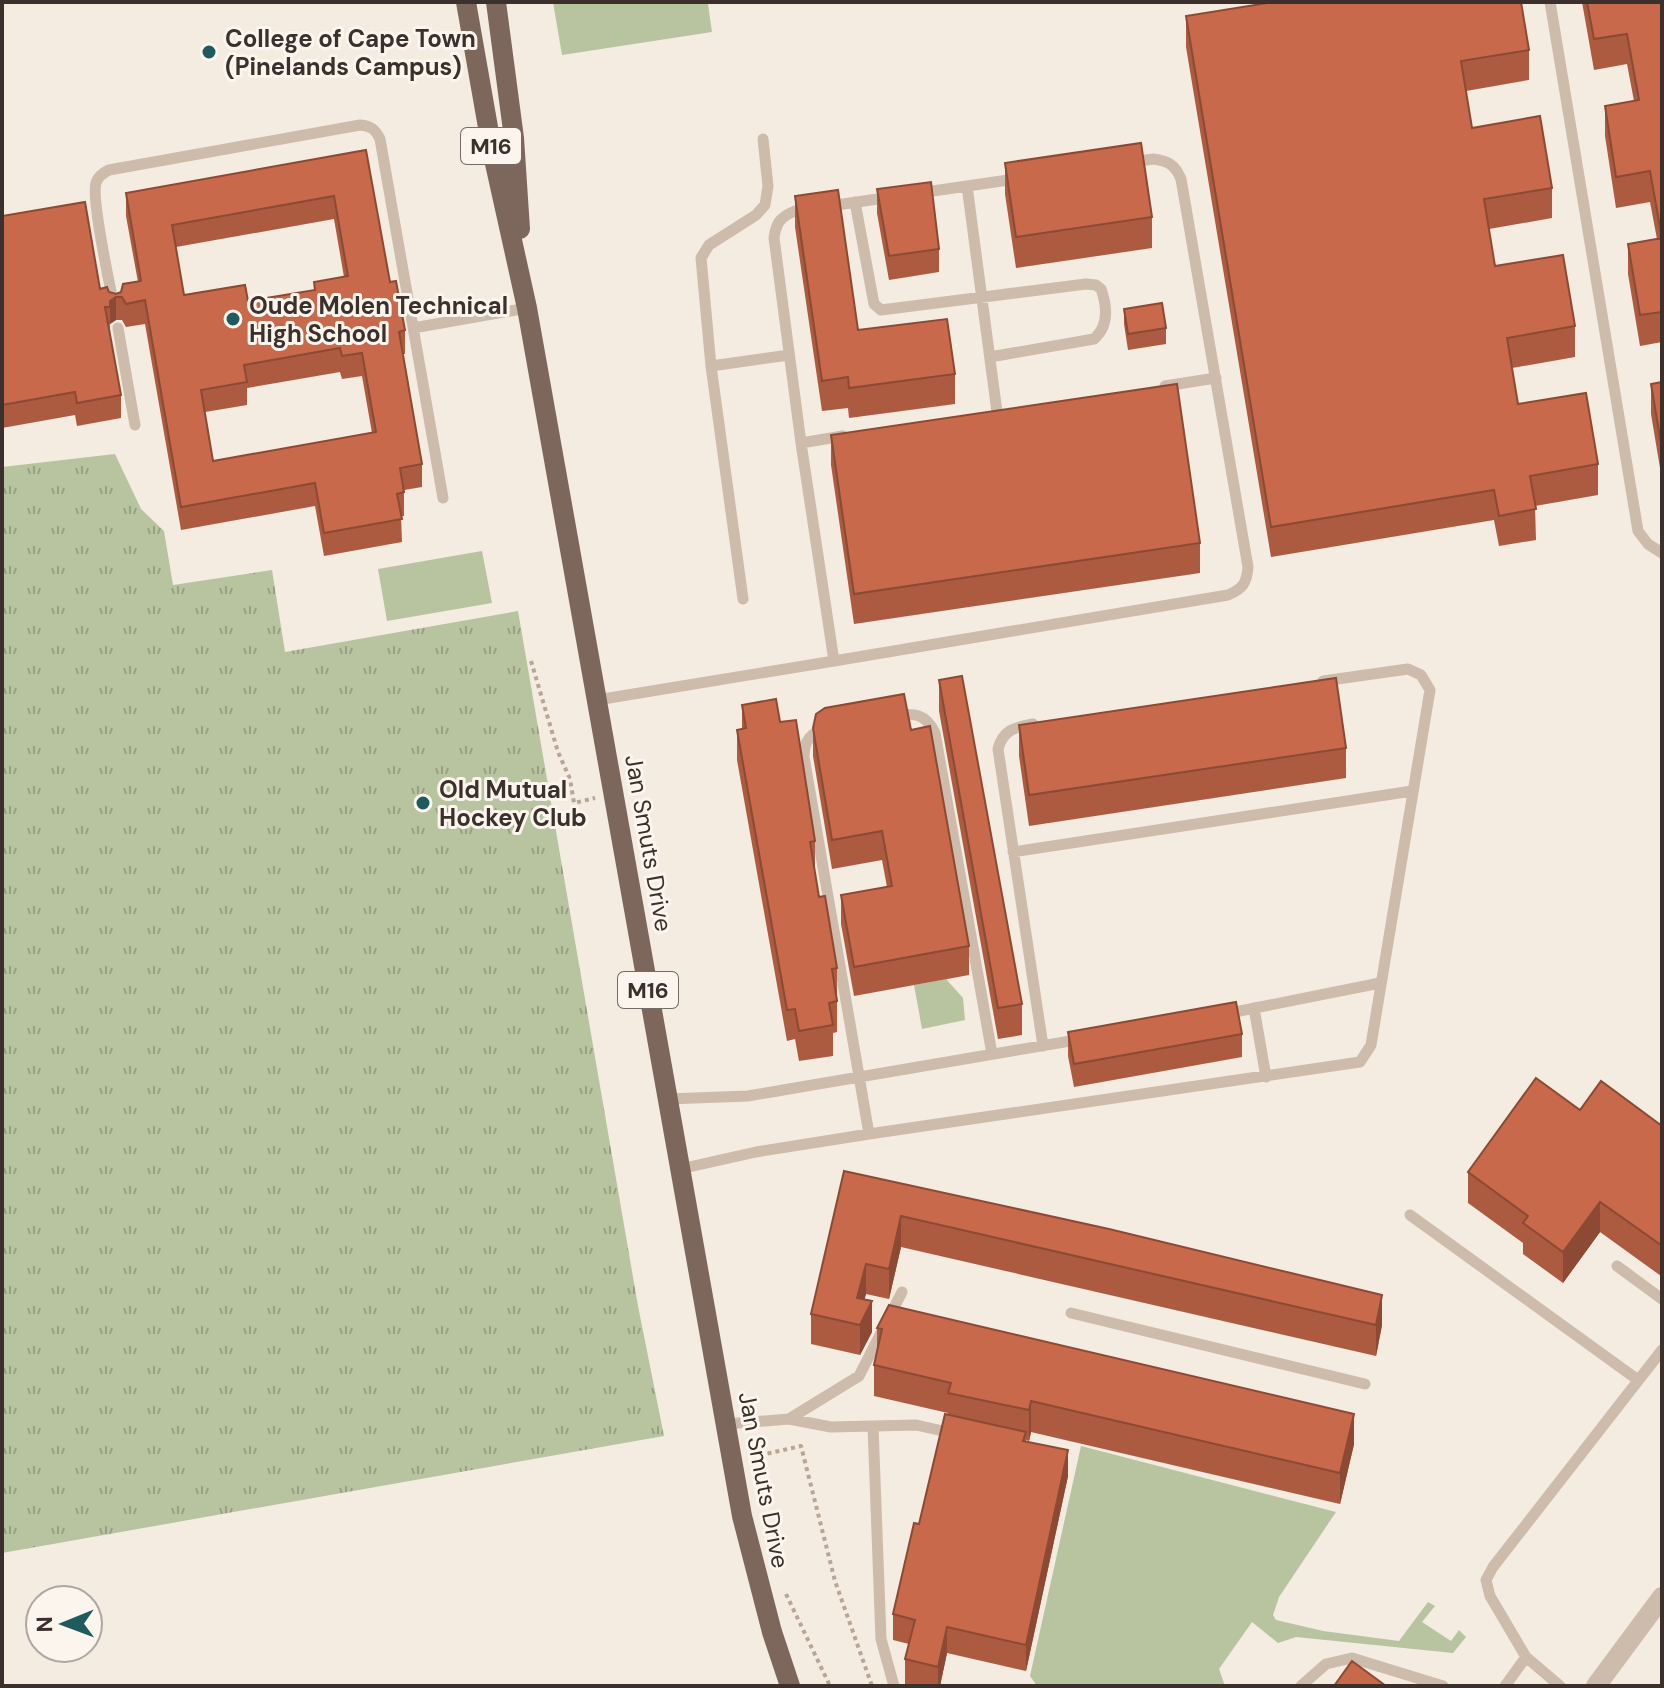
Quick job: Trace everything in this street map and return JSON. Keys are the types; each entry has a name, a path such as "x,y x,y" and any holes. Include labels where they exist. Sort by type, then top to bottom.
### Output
{"main road":[{"name":"Jan Smuts Drive","path":"466,2 492,150 526,298 726,1424 755,1574 790,1686"},
{"name":"Jan Smuts Drive","path":"496,2 514,138 526,298"}],"street":[{"path":"1596,1686 1662,1597"}],"lane":[{"path":"1550,2 1638,531 1648,544 1662,553"},
{"path":"115,309 97,207 96,182 101,174 109,170 360,125 369,126 380,139 443,498"},
{"path":"743,599 711,366 701,258 709,245 756,215 765,205 768,186 763,139"},
{"path":"597,700 834,661 1228,595 1240,590 1247,580 1248,567 1216,378 1181,179 1176,168 1166,161 1153,159 795,211 783,216 775,226 789,355 834,661"},
{"path":"967,186 997,412"},
{"path":"855,202 877,308 887,310 1086,284 1101,289 1105,325 1094,339 990,357"},
{"path":"83,209 97,207"},
{"path":"413,328 526,298"},
{"path":"118,328 135,425"},
{"path":"711,366 789,355"},
{"path":"1153,388 1216,378"},
{"path":"982,415 1013,410"},
{"path":"801,443 861,434"},
{"path":"680,1169 756,1152 869,1134 1360,1062 1371,1045 1412,791 1431,699 1427,682 1408,669 1308,683"},
{"path":"879,718 920,714 930,722 935,733 992,1054"},
{"path":"1043,1046 998,749 1000,741 1010,730 1047,722"},
{"path":"836,726 811,734 804,744 804,757 869,1134"},
{"path":"1013,852 1412,791"},
{"path":"1209,1016 1380,983"},
{"path":"1254,1008 1266,1077"},
{"path":"667,1099 748,1096 1088,1038"},
{"path":"1410,1215 1638,1380"},
{"path":"1617,1266 1660,1294"},
{"path":"789,1419 859,1376 902,1292"},
{"path":"1071,1313 1365,1384"},
{"path":"1560,1686 1526,1657 1490,1596 1486,1580 1662,1350"},
{"path":"726,1424 789,1419 831,1427 916,1425 959,1435"},
{"path":"873,1426 881,1639 894,1686"},
{"path":"1505,1686 1526,1657"},
{"path":"1301,1686 1326,1664 1352,1658 1443,1686"}],"path":[{"path":"531,661 558,752 570,779 574,803 595,797"},
{"path":"752,1457 801,1446 835,1581 872,1686"}],"green space":[{"path":"553,2 719,2 708,4 712,32 562,55"},
{"path":"115,454 141,509 164,531 173,585 272,570 285,652 518,611 638,1306 664,1436 2,1553 2,467"},
{"path":"482,551 492,603 387,621 378,569"},
{"path":"946,979 963,998 965,1020 922,1029 914,985"},
{"path":"1081,1446 1336,1512 1279,1597 1273,1615 1276,1620 1323,1631 1399,1641 1428,1602 1435,1606 1422,1622 1451,1641 1459,1630 1466,1637 1453,1653 1296,1637 1278,1643 1252,1622 1219,1669 1225,1686 1037,1686 1030,1676"}],"building":[{"path":"1274,2 1521,2 1529,50 1461,61 1472,128 1540,116 1552,188 1484,199 1495,266 1563,255 1575,326 1507,338 1518,404 1586,393 1598,464 1530,476 1536,509 1499,516 1494,490 1271,527 1186,16"},
{"path":"1587,2 1662,2 1662,238 1650,171 1616,177 1605,106 1639,100 1627,34 1594,39"},
{"path":"1141,143 1152,217 1016,237 1005,163"},
{"path":"366,150 390,282 396,281 405,330 399,332 422,464 400,468 404,492 397,494 402,519 324,533 315,483 181,507 145,300 126,304 122,297 116,297 110,301 110,307 105,307 121,395 77,403 75,392 2,405 2,216 85,202 100,289 107,287 109,292 116,294 121,292 123,284 141,281 126,193","holes":["334,196 348,276 314,282 315,290 248,301 245,285 184,295 172,225","340,348 342,356 362,353 376,432 213,461 201,390 247,382 244,365"]},
{"path":"931,182 939,249 889,256 877,189"},
{"path":"838,190 858,330 947,319 955,374 849,388 848,377 822,381 795,196"},
{"path":"1662,238 1662,312 1640,315 1628,244"},
{"path":"1162,303 1166,328 1128,334 1124,309"},
{"path":"1662,382 1662,449 1651,384"},
{"path":"1177,384 1200,543 854,594 831,435"},
{"path":"962,676 1022,1004 998,1008 939,680"},
{"path":"1336,678 1346,748 1029,795 1019,725"},
{"path":"904,694 911,730 930,726 969,946 854,967 841,895 892,886 882,831 832,840 813,728 816,714 825,708"},
{"path":"776,699 780,722 796,720 815,841 810,842 819,897 825,896 837,968 832,969 837,1001 829,1003 833,1025 799,1031 795,1009 787,1010 737,730 746,728 742,705"},
{"path":"1236,1002 1242,1034 1074,1064 1068,1032"},
{"path":"1536,1078 1580,1110 1601,1081 1662,1126 1661,1245 1600,1202 1563,1252 1523,1223 1528,1216 1468,1172"},
{"path":"844,1171 1109,1229 1382,1295 1376,1325 901,1216 889,1269 866,1264 857,1298 872,1301 860,1325 811,1314"},
{"path":"889,1305 1354,1414 1340,1473 1031,1401 1029,1410 948,1393 951,1383 874,1365 882,1329 877,1328"},
{"path":"945,1414 1026,1432 1023,1441 1068,1450 1026,1645 947,1627 938,1667 905,1659 915,1620 893,1614 914,1523 919,1524"},
{"path":"1352,1661 1386,1686 1334,1686"}],"place":[{"name":"College of Cape Town (Pinelands Campus)","path":"209,52"},
{"name":"Oude Molen Technical High School","path":"233,319"},
{"name":"Old Mutual Hockey Club","path":"423,803"}]}
